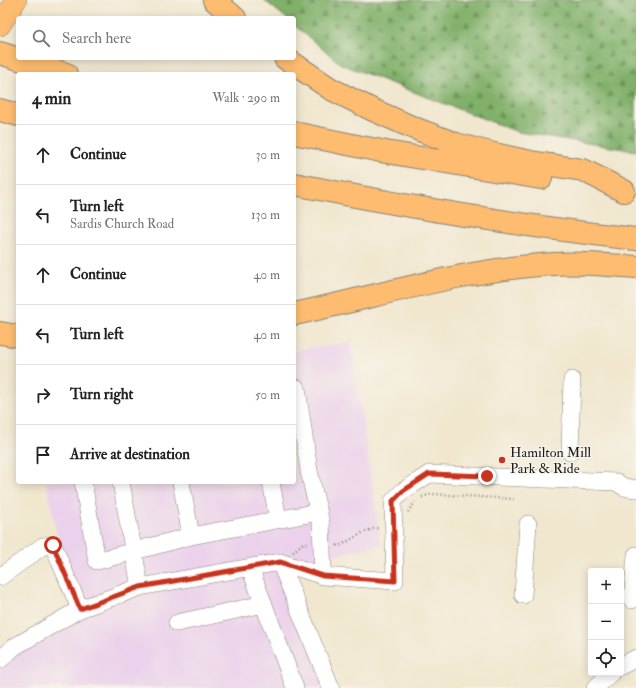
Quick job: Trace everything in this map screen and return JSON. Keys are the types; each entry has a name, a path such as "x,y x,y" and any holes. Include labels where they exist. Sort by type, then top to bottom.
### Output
{"highway":[{"path":"214,0 233,16"},
{"path":"0,54 16,59"},
{"path":"20,60 59,72"},
{"path":"288,60 331,89 373,110 456,144 531,162 584,170 630,192"},
{"path":"0,110 16,114"},
{"path":"296,133 386,152 481,169 630,192"},
{"path":"296,184 378,200 579,232 636,239"},
{"path":"296,314 444,279 501,269 555,264 636,267"},
{"path":"0,333 16,336"}],"main road":[{"path":"0,25 16,0"}],"street":[{"path":"570,452 572,380"},
{"path":"297,388 299,442 310,471 321,522 323,576"},
{"path":"0,660 14,648 80,609 140,587 280,562 323,576 395,581 393,501 403,491 429,474 616,482 624,487 636,489"},
{"path":"83,484 97,561 191,536 319,512"},
{"path":"121,484 140,587"},
{"path":"181,484 191,536"},
{"path":"271,484 278,519"},
{"path":"523,594 528,524"},
{"path":"0,576 43,546 53,545 80,609"},
{"path":"632,600 636,556"},
{"path":"280,562 331,688"},
{"path":"250,568 295,688"},
{"path":"177,623 264,604"},
{"path":"624,664 636,658"}],"path":[{"path":"404,516 418,498 432,494 514,499"}],"shaded area":[{"path":"351,343 381,544 291,567 327,688 0,688 0,658 72,610 46,484 296,484 296,351 307,348"}],"green space":[{"path":"264,0 636,0 636,151 518,132 341,64 296,27 296,16 284,16"}],"place":[{"name":"Hamilton Mill Park & Ride","path":"502,460"}],"route":[{"path":"53,545 80,609 140,587 280,562 323,576 395,581 393,501 403,491 429,474 487,476"}]}
